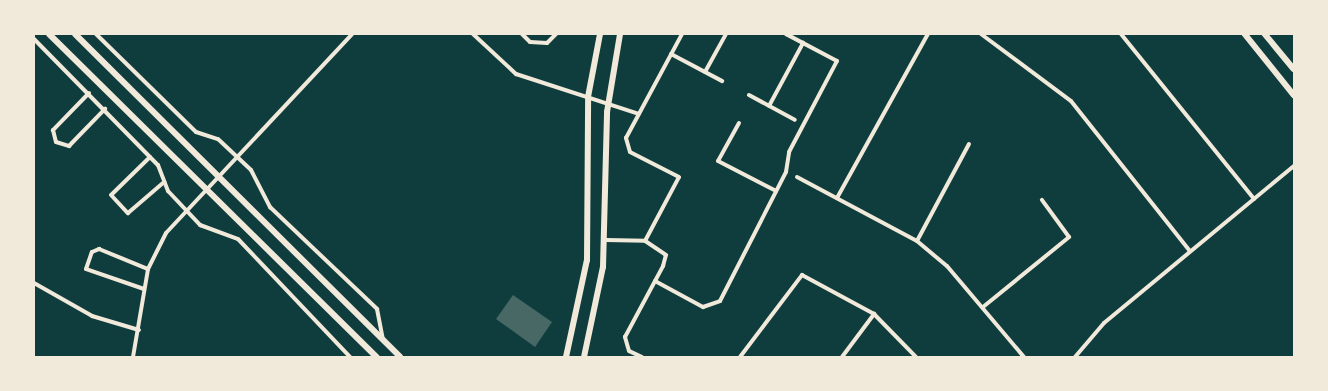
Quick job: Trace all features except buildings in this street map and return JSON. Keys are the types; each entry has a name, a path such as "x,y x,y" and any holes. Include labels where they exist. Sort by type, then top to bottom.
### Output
{"main road":[{"path":"49,34 376,357"},
{"path":"75,34 400,357"},
{"path":"566,357 588,252 588,97 600,34"},
{"path":"584,357 600,290 606,240 608,102 620,34"},
{"path":"1246,34 1294,95"},
{"path":"1265,34 1294,69"}],"street":[{"path":"96,34 196,132 218,139 238,156 251,170 270,207 346,282 377,309 384,342"},
{"path":"133,357 148,269 155,250 206,188 352,34"},
{"path":"474,34 516,74 608,102 639,114"},
{"path":"522,34 530,42 547,43 556,34"},
{"path":"645,241 679,177 630,152 626,138 682,34"},
{"path":"705,72 726,34"},
{"path":"655,281 703,306 720,301 786,172 789,152 837,61 786,34"},
{"path":"837,198 928,34"},
{"path":"981,34 1071,101 1190,251"},
{"path":"1121,34 1254,199"},
{"path":"34,39 105,109 150,157 164,182 200,225 238,239 350,357"},
{"path":"769,106 803,42"},
{"path":"671,54 722,81"},
{"path":"89,93 53,130 56,142 68,146 105,109"},
{"path":"749,95 795,120"},
{"path":"739,123 718,161 776,191"},
{"path":"916,242 969,144"},
{"path":"150,157 111,195 128,213 164,182"},
{"path":"1075,357 1104,323 1294,166"},
{"path":"797,177 916,242 947,266 1024,357"},
{"path":"983,307 1069,237 1042,200"},
{"path":"606,240 645,241 666,255 655,281 625,337 629,351 642,357"},
{"path":"144,289 86,269 92,252 99,249 148,269"},
{"path":"740,357 802,275 874,314 916,357"},
{"path":"34,283 92,316 139,330"},
{"path":"842,357 874,314"}]}
